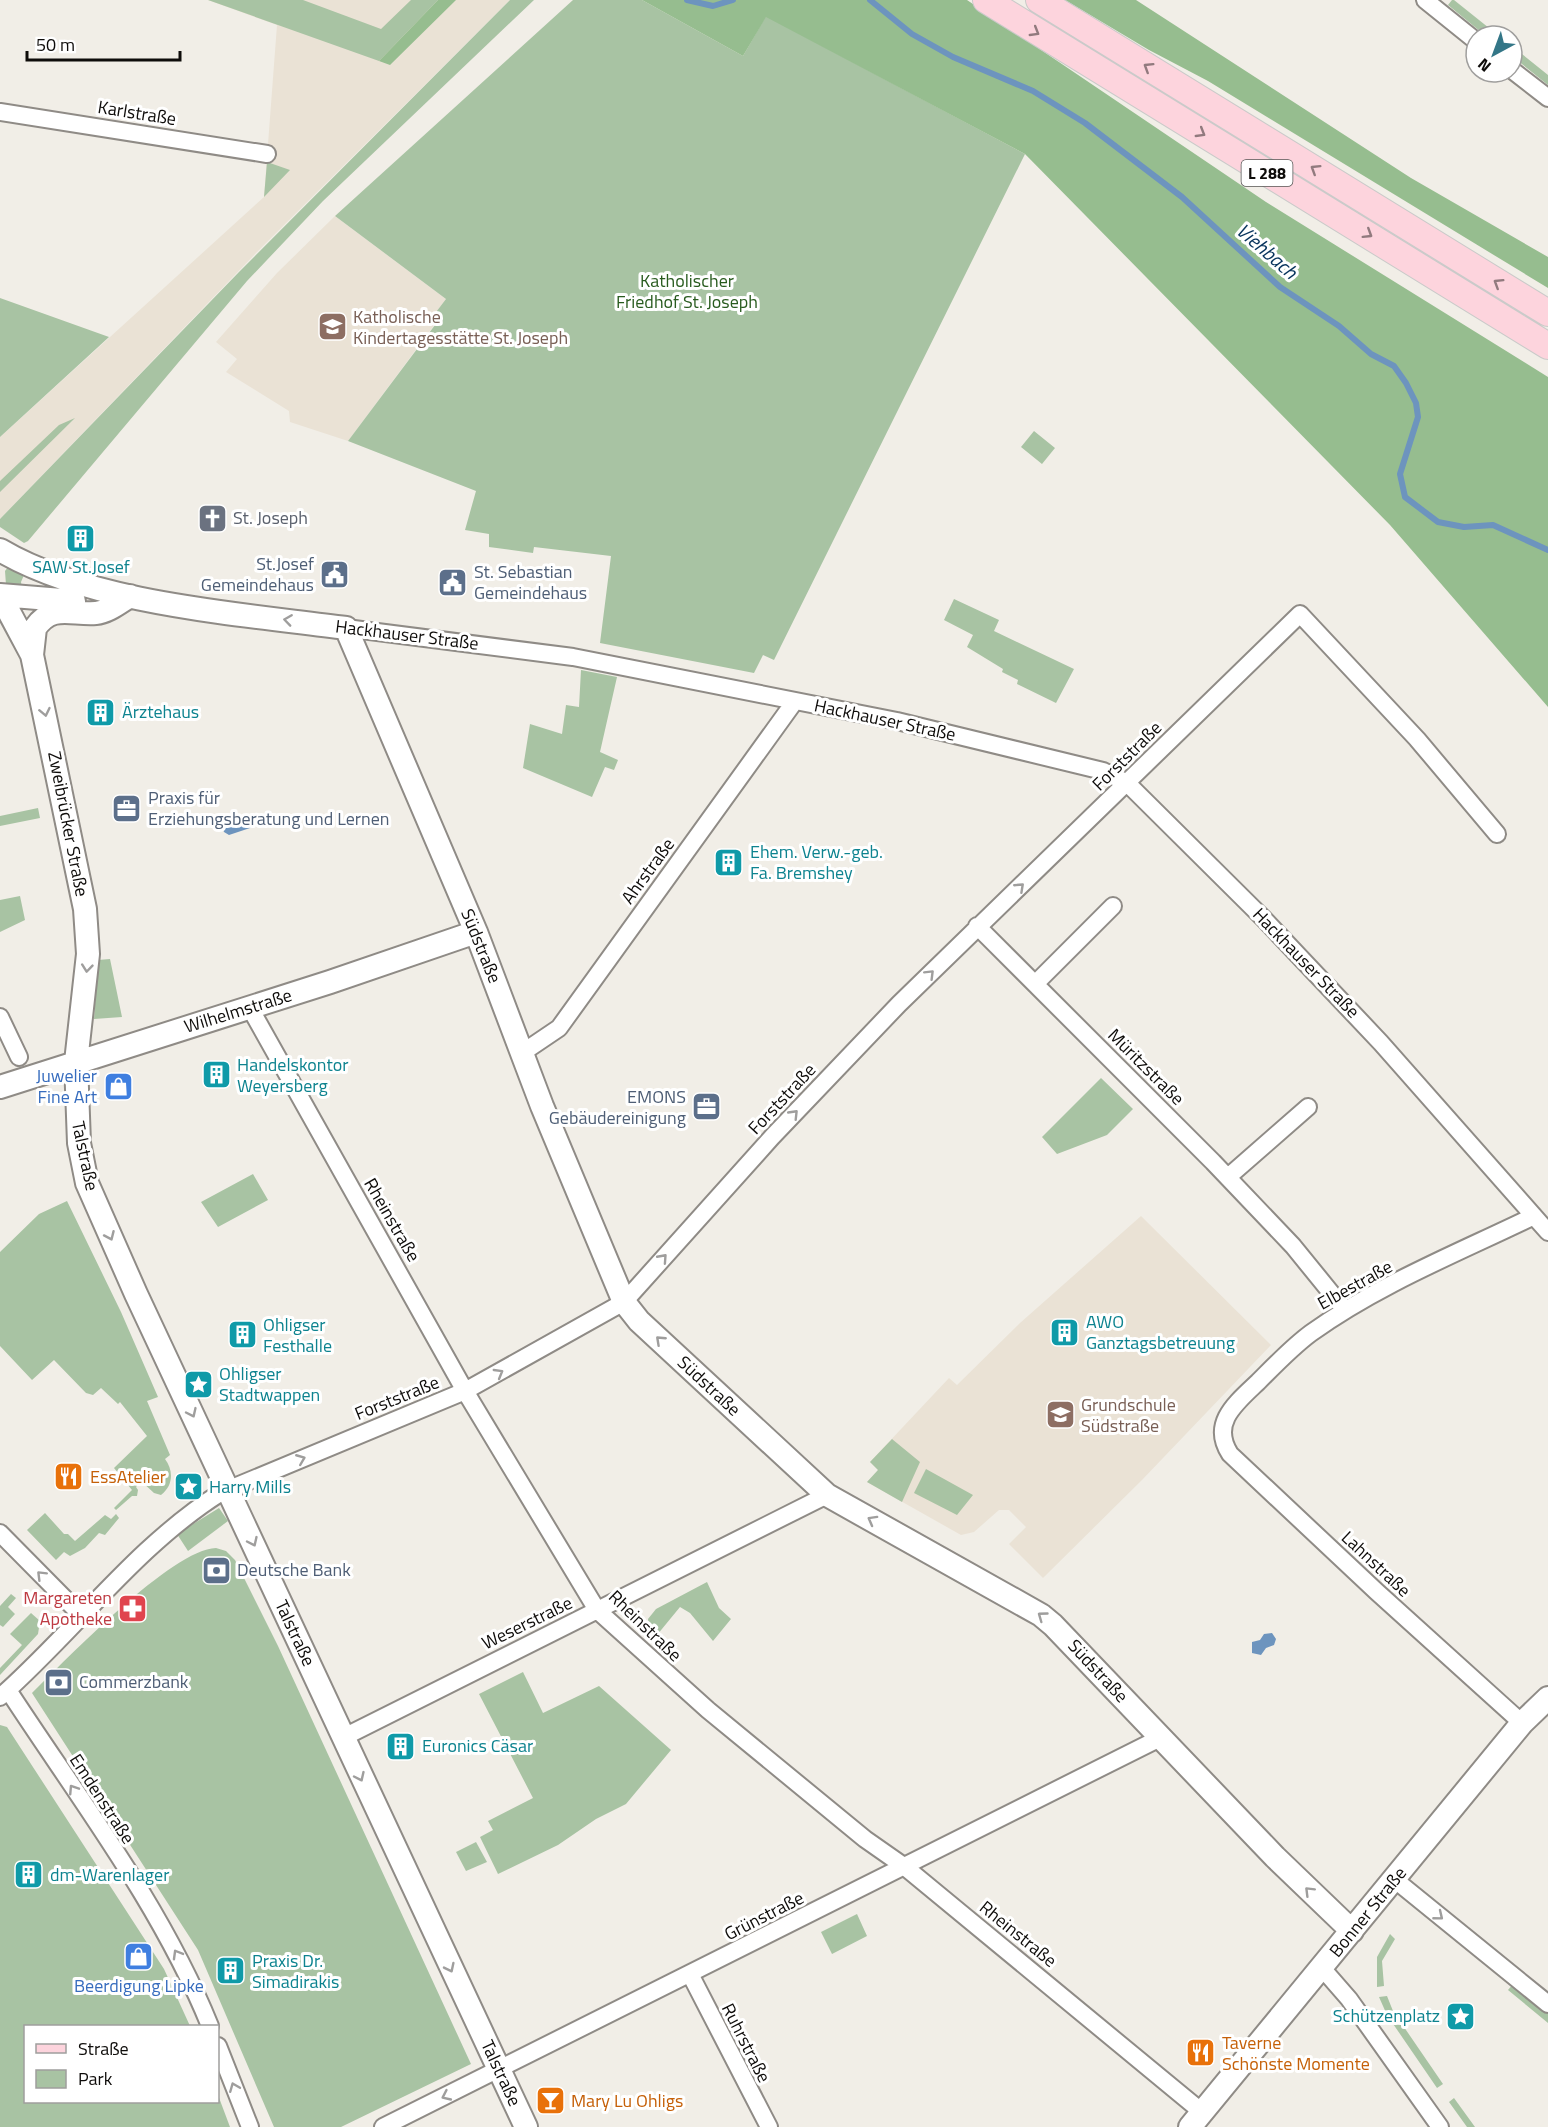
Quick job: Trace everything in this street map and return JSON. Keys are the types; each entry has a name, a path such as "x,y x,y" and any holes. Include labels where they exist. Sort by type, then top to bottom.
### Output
{"main road":[{"name":"L 288","path":"986,0 1548,346"},
{"name":"L 288","path":"1039,0 1548,313"},
{"name":"Hackhauser Straße","path":"6,553 34,568 122,600 346,628"},
{"path":"0,595 122,600"},
{"name":"Zweibrücker Straße","path":"0,595 32,655 85,909 88,954 76,1062"},
{"path":"32,655 35,628 40,620 52,612 98,613 122,600"},
{"name":"Südstraße","path":"346,628 476,932 522,1053 624,1302 639,1321 827,1495 1041,1615 1066,1637 1275,1857 1352,1931"},
{"name":"Wilhelmstraße","path":"0,1087 250,1008 476,932"},
{"name":"Talstraße","path":"76,1062 76,1115 87,1183 136,1294 342,1738 526,2127"},
{"name":"Bonner Straße","path":"1196,2119 1522,1723 1548,1698"}],"street":[{"path":"1425,0 1464,31"},
{"path":"1524,79 1548,98"},
{"name":"Karlstraße","path":"0,112 267,154"},
{"name":"Forststraße","path":"4,1694 159,1539 195,1509 228,1489 465,1391 624,1302 777,1132 977,926 1299,614 1417,740 1497,834"},
{"name":"Hackhauser Straße","path":"346,628 573,657 795,701 920,726 1103,771 1127,783 1264,919 1382,1043 1548,1232"},
{"name":"Ahrstraße","path":"522,1053 559,1028 795,701"},
{"path":"1036,983 1113,906"},
{"name":"Müritzstraße","path":"977,926 1228,1178 1293,1246 1345,1310"},
{"name":"Rheinstraße","path":"250,1008 465,1391 597,1610 708,1710 865,1839 905,1867 1196,2119"},
{"path":"0,1017 19,1057"},
{"path":"1228,1178 1308,1107"},
{"name":"Elbestraße","path":"1222,1424 1237,1402 1290,1350 1345,1310 1534,1216"},
{"name":"Lahnstraße","path":"1222,1424 1223,1441 1230,1454 1522,1723"},
{"name":"Weserstraße","path":"342,1738 827,1495"},
{"path":"0,1533 82,1616"},
{"name":"Emdenstraße","path":"4,1694 150,1907 185,1968 210,2025"},
{"name":"Grünstraße","path":"383,2127 500,2071 1162,1737"},
{"path":"1394,1879 1548,2004"},
{"path":"1322,1968 1349,1999 1440,2127"},
{"name":"Ruhrstraße","path":"690,1974 769,2127"},
{"path":"219,2049 250,2127"}],"shaded area":[{"path":"208,0 510,0 257,252 0,519 0,437 264,197 277,25"},
{"name":"Katholische Kindertagesstätte St. Joseph","path":"335,216 446,299 430,320 435,324 348,441 290,422 289,411 226,372 237,359 216,342 277,273"},
{"name":"Grundschule Südstraße","path":"1141,1216 1271,1345 1142,1480 1043,1578 1009,1544 1026,1527 1009,1510 999,1510 974,1532 961,1535 867,1482 878,1470 870,1462 949,1378 957,1385 1020,1323"}],"green space":[{"path":"208,0 303,0 381,29 411,0 438,0 379,61"},
{"path":"438,0 456,0 390,65 379,61"},
{"path":"510,0 534,0 323,201 247,281 28,541 24,543 0,527 0,519 239,272"},
{"name":"Katholischer Friedhof St. Joseph","path":"573,0 642,0 743,56 766,16 1025,154 774,660 763,655 754,673 600,643 611,556 534,547 533,553 489,547 489,534 465,530 476,491 348,441 435,325 430,320 446,299 335,216"},
{"path":"642,0 967,0 1266,202 1548,377 1548,707 1390,525 1025,154 766,17 743,56"},
{"path":"1065,0 1136,0 1411,178 1548,257 1548,288 1208,81 1149,50"},
{"path":"1454,0 1484,24 1471,24 1448,5"},
{"path":"1524,56 1548,75 1548,85 1524,66"},
{"path":"267,162 290,170 264,197"},
{"path":"0,298 109,337 0,437"},
{"path":"75,418 0,492 0,481 59,425"},
{"path":"1034,431 1055,448 1042,464 1021,447"},
{"path":"8,567 24,575 21,582 22,588 6,585 5,571"},
{"path":"954,599 999,620 994,631 1074,669 1056,703 1017,684 1018,680 1002,672 1003,669 967,647 973,635 944,620"},
{"path":"581,670 617,677 600,752 618,760 614,770 605,767 592,797 523,768 530,724 562,734 566,705 579,707"},
{"path":"38,808 40,818 0,826 0,816"},
{"path":"20,896 25,920 0,932 0,900"},
{"path":"110,959 122,1017 94,1019 98,960"},
{"path":"1101,1078 1133,1109 1107,1135 1057,1154 1042,1137"},
{"path":"253,1174 268,1200 218,1227 201,1202"},
{"path":"67,1201 121,1312 158,1397 147,1401 170,1455 165,1459 170,1468 171,1478 165,1491 161,1495 154,1493 141,1481 136,1487 137,1496 132,1496 116,1510 114,1508 132,1490 114,1468 147,1436 120,1402 118,1404 101,1388 93,1395 86,1393 54,1360 32,1380 0,1346 0,1252 39,1214"},
{"path":"892,1439 920,1462 902,1502 867,1482 878,1470 870,1462"},
{"path":"926,1469 973,1495 957,1515 914,1493"},
{"path":"219,1508 228,1521 188,1551 177,1534"},
{"path":"45,1513 64,1534 68,1534 75,1541 105,1515 111,1519 116,1514 119,1518 105,1535 99,1533 85,1548 70,1556 64,1552 56,1560 27,1530"},
{"path":"216,1548 226,1551 235,1560 278,1646 471,2064 341,2127 274,2127 198,1950 32,1693 147,1586 173,1566 197,1553"},
{"path":"707,1582 719,1608 731,1619 713,1641 690,1613 680,1607 657,1635 649,1626 648,1619 656,1609"},
{"path":"11,1594 16,1598 8,1607 15,1614 3,1627 0,1625 0,1606"},
{"path":"31,1613 40,1621 38,1634 0,1675 0,1668 22,1645 10,1634"},
{"path":"523,1672 543,1713 599,1686 671,1750 626,1804 596,1819 558,1845 498,1874 480,1837 493,1830 488,1821 533,1798 479,1694"},
{"path":"0,1725 7,1727 164,1969 190,2025 24,2025 24,2103 219,2103 219,2098 230,2127 0,2127"},
{"path":"476,1842 487,1862 466,1871 456,1852"},
{"path":"857,1914 867,1936 832,1954 821,1932"},
{"path":"1390,1934 1395,1939 1382,1961 1384,1986 1377,1987 1377,1957"},
{"path":"1513,1984 1548,2014 1548,2023 1508,1990"},
{"path":"1387,1996 1393,2011 1443,2084 1437,2088 1387,2015 1379,1997"},
{"path":"1454,2098 1475,2127 1467,2127 1449,2102"}],"water":[{"path":"222,815 258,816 262,824 229,835 224,832 219,819"},
{"path":"1272,1633 1276,1639 1274,1645 1266,1648 1261,1655 1252,1653 1252,1642 1260,1640 1264,1634"}],"waterway":[{"name":"Viehbach","path":"687,0 713,6 733,0"},
{"name":"Viehbach","path":"870,0 912,34 953,57 1033,91 1085,123 1182,197 1280,287 1339,326 1371,354 1394,366 1416,403 1418,417 1400,474 1405,497 1438,522 1464,527 1493,525 1548,550"}],"place":[{"name":"Katholische Kindertagesstätte St. Joseph","path":"332,327"},
{"name":"St. Joseph","path":"212,518"},
{"name":"SAW St.Josef","path":"81,538"},
{"name":"St.Josef Gemeindehaus","path":"335,574"},
{"name":"St. Sebastian Gemeindehaus","path":"453,582"},
{"name":"Ärztehaus","path":"101,712"},
{"name":"Praxis für Erziehungsberatung und Lernen","path":"127,808"},
{"name":"Ehem. Verw.-geb. Fa. Bremshey","path":"729,862"},
{"name":"Handelskontor Weyersberg","path":"216,1075"},
{"name":"Juwelier Fine Art","path":"118,1086"},
{"name":"EMONS Gebäudereinigung","path":"707,1107"},
{"name":"AWO Ganztagsbetreuung","path":"1065,1332"},
{"name":"Ohligser Festhalle","path":"242,1335"},
{"name":"Ohligser Stadtwappen","path":"198,1384"},
{"name":"Grundschule Südstraße","path":"1060,1415"},
{"name":"EssAtelier","path":"69,1477"},
{"name":"Harry Mills","path":"188,1487"},
{"name":"Deutsche Bank","path":"216,1570"},
{"name":"Margareten Apotheke","path":"133,1608"},
{"name":"Commerzbank","path":"58,1682"},
{"name":"Euronics Cäsar","path":"401,1746"},
{"name":"dm-Warenlager","path":"29,1875"},
{"name":"Beerdigung Lipke","path":"139,1957"},
{"name":"Praxis Dr. Simadirakis","path":"231,1971"},
{"name":"Schützenplatz","path":"1461,2016"},
{"name":"Taverne Schönste Momente","path":"1201,2053"},
{"name":"Mary Lu Ohligs","path":"550,2101"}]}
